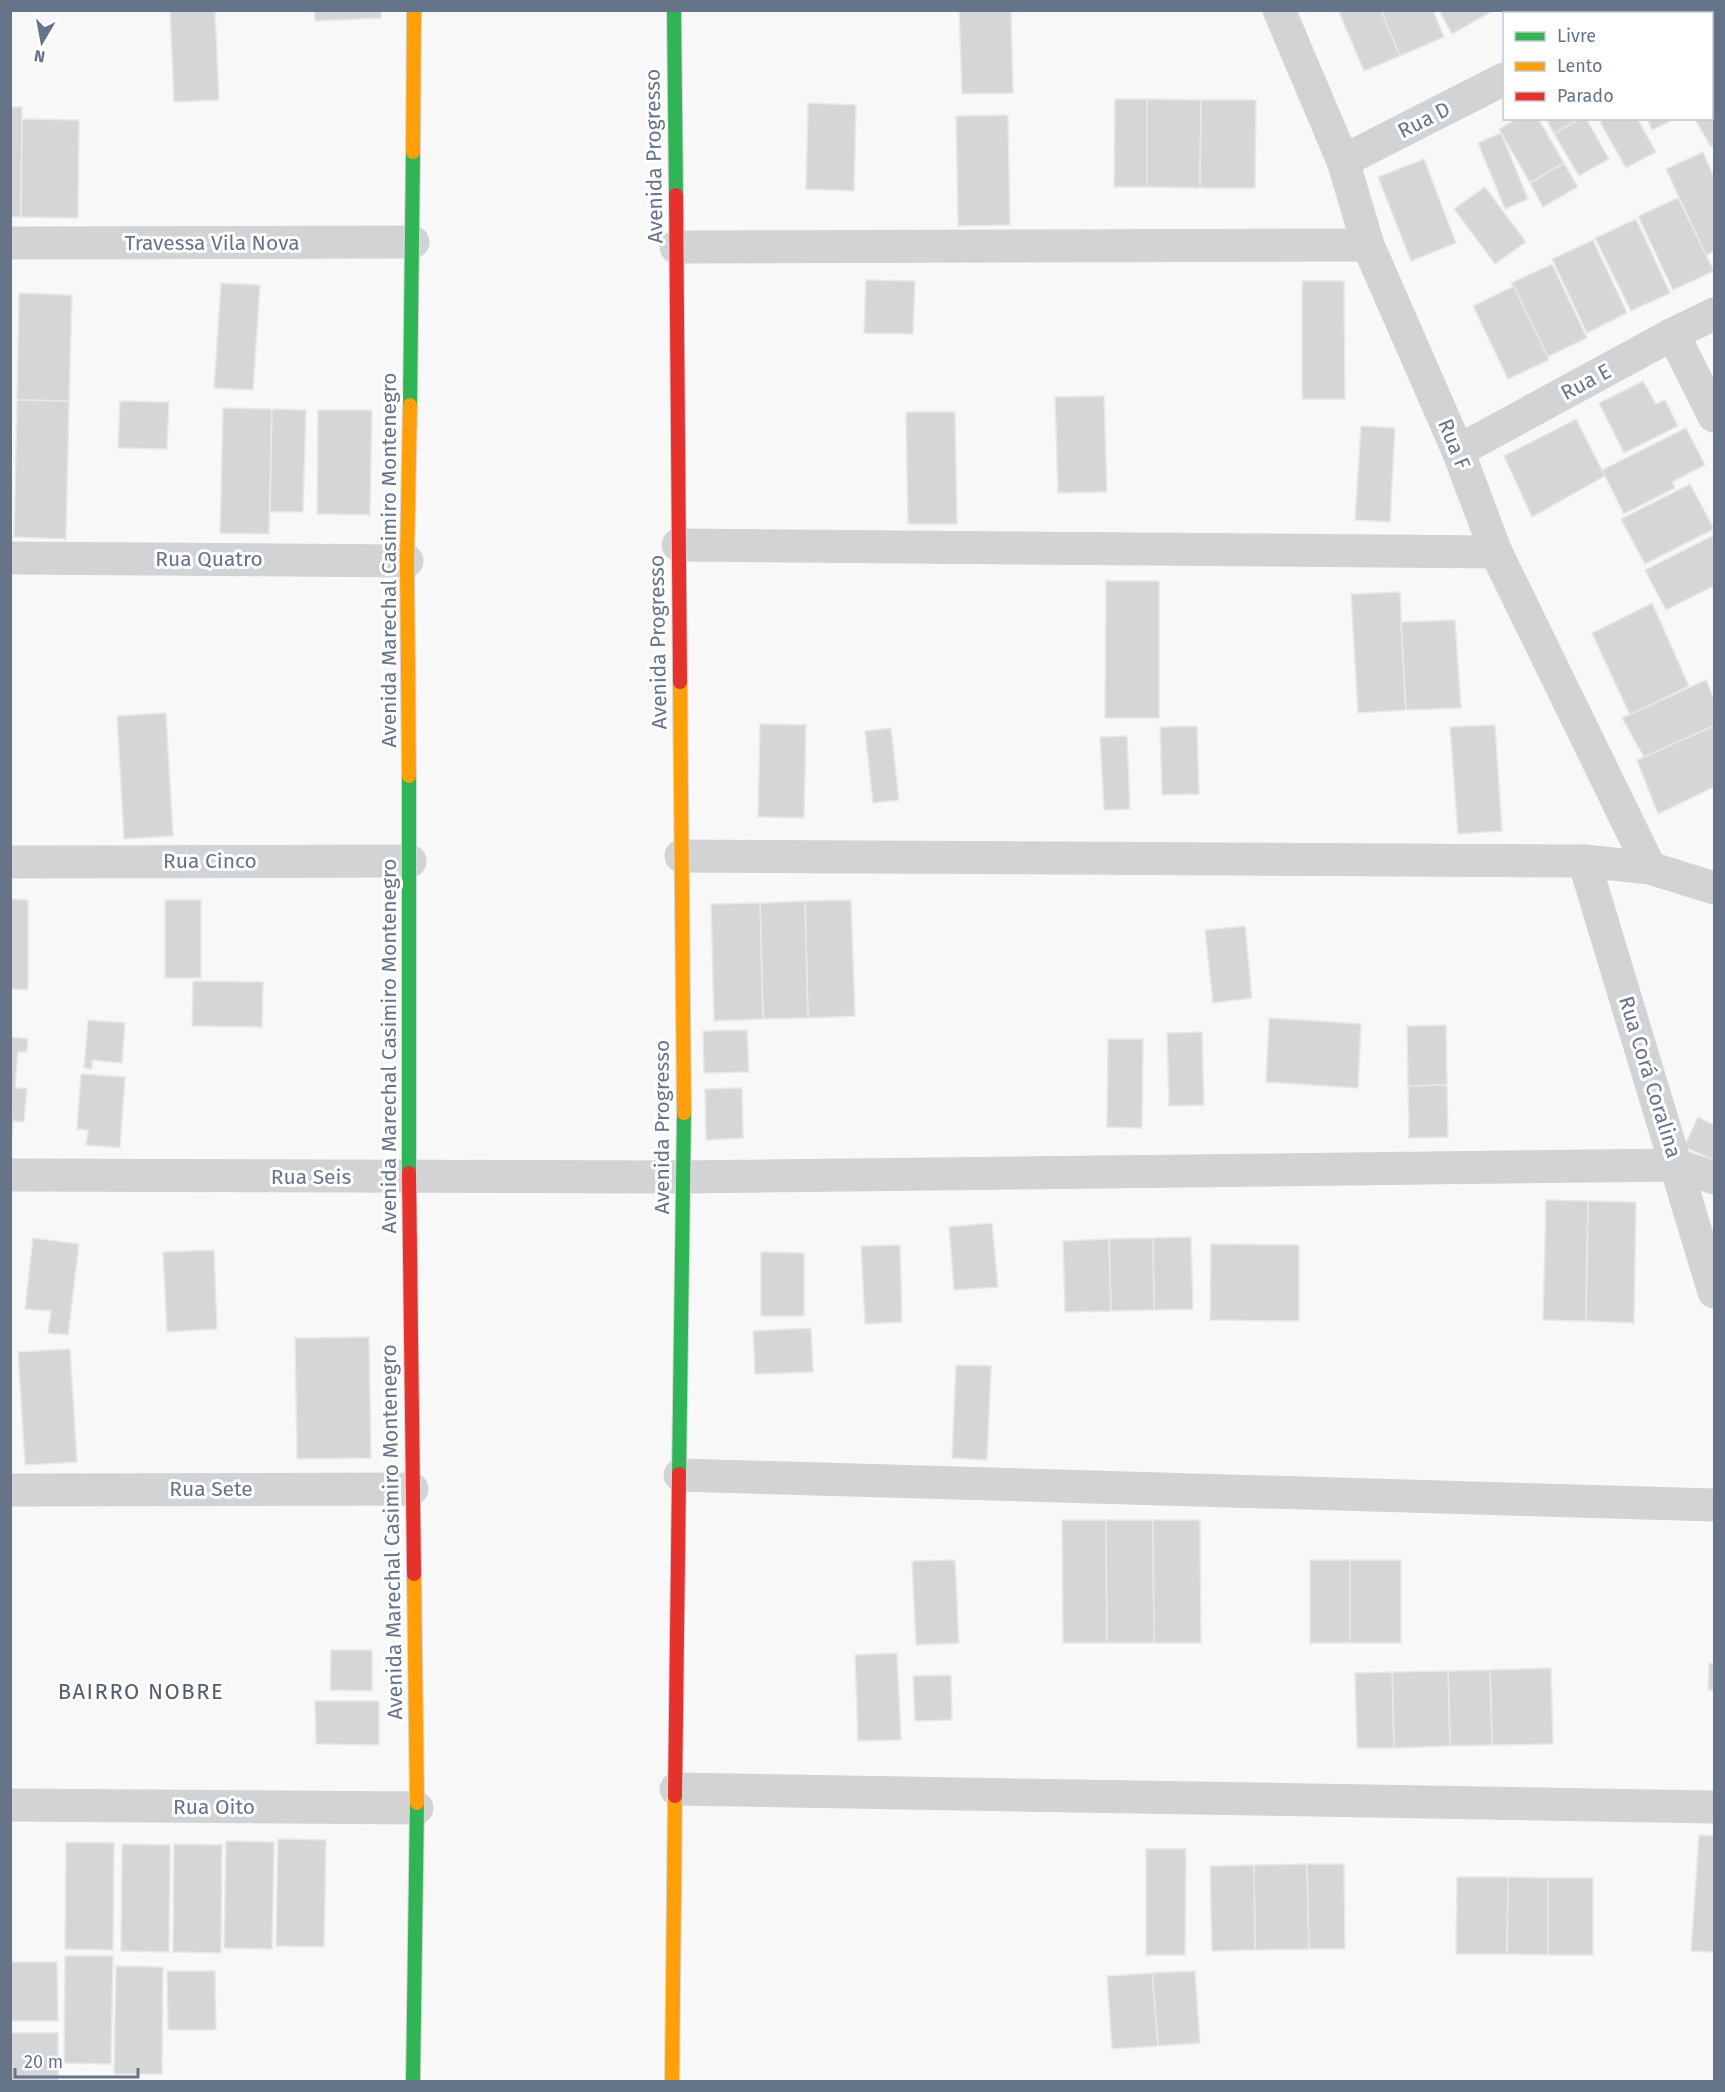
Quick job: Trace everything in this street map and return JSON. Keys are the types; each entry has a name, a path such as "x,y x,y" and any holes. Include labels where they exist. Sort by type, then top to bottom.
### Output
{"street":[{"name":"Avenida Marechal Casimiro Montenegro","path":"413,2082 417,1809 409,1177 410,861 407,561 413,242 414,10"},
{"name":"Avenida Progresso","path":"672,2082 683,1177 674,10"},
{"name":"Rua F","path":"1279,10 1342,161 1368,245 1458,451 1496,552 1650,868"},
{"name":"Rua D","path":"1342,161 1503,80"},
{"name":"Travessa Vila Nova","path":"10,243 413,242"},
{"path":"676,247 1368,245"},
{"name":"Rua E","path":"1458,451 1714,314"},
{"path":"1674,334 1714,416"},
{"path":"678,545 1496,552"},
{"name":"Rua Quatro","path":"10,558 407,561"},
{"path":"681,856 1584,861 1650,868 1714,888"},
{"name":"Rua Cinco","path":"10,862 410,861"},
{"name":"Rua Corá Coralina","path":"1584,861 1714,1293"},
{"path":"1677,1165 1714,1178"},
{"name":"Rua Seis","path":"10,1175 683,1177 1677,1165"},
{"path":"680,1475 1714,1505"},
{"name":"Rua Sete","path":"10,1490 412,1489"},
{"path":"676,1789 1714,1807"},
{"name":"Rua Oito","path":"10,1805 417,1809"}],"building":[{"path":"170,10 215,10 219,100 174,102"},
{"path":"314,10 381,10 381,18 315,21"},
{"path":"959,10 1011,10 1013,93 962,94"},
{"path":"1338,10 1381,10 1400,56 1364,71"},
{"path":"1381,10 1433,10 1444,37 1400,56"},
{"path":"1439,10 1490,10 1491,12 1452,34"},
{"path":"1713,92 1714,145 1711,147 1695,120 1713,120"},
{"path":"1115,99 1147,99 1147,187 1114,187"},
{"path":"1147,99 1201,100 1200,188 1147,187"},
{"path":"1201,100 1256,100 1255,188 1200,188"},
{"path":"808,103 856,105 854,191 806,189"},
{"path":"10,107 22,107 21,217 10,217"},
{"path":"1008,115 1010,225 958,226 956,116"},
{"path":"22,119 79,120 78,218 21,217"},
{"path":"1514,120 1539,120 1564,163 1530,183 1499,129"},
{"path":"1547,120 1578,120 1554,134"},
{"path":"1578,120 1587,120 1609,159 1579,176 1554,134"},
{"path":"1604,120 1638,120 1656,152 1626,168 1600,122"},
{"path":"1648,120 1673,120 1652,130"},
{"path":"1501,133 1528,199 1505,209 1478,143"},
{"path":"1703,152 1714,177 1714,251 1706,255 1666,169"},
{"path":"1424,159 1456,243 1411,261 1378,177"},
{"path":"1564,163 1578,187 1543,207 1530,183"},
{"path":"1485,187 1526,242 1495,264 1454,209"},
{"path":"1678,198 1714,271 1673,290 1638,216"},
{"path":"1636,219 1670,293 1631,311 1595,238"},
{"path":"1593,240 1627,313 1587,333 1552,259"},
{"path":"1552,264 1587,338 1547,357 1511,283"},
{"path":"866,280 915,281 913,334 864,333"},
{"path":"1302,281 1344,281 1345,399 1302,399"},
{"path":"221,283 260,285 253,390 214,388"},
{"path":"1514,286 1549,360 1508,379 1473,306"},
{"path":"19,293 72,295 69,401 17,400"},
{"path":"1643,381 1656,404 1665,400 1678,426 1624,453 1599,403"},
{"path":"1104,396 1107,492 1058,493 1055,397"},
{"path":"17,400 69,401 66,539 14,537"},
{"path":"120,401 169,402 167,449 118,448"},
{"path":"223,408 272,409 269,534 220,533"},
{"path":"272,409 306,410 303,512 270,512"},
{"path":"318,410 372,410 370,515 317,514"},
{"path":"906,412 955,412 957,524 908,524"},
{"path":"1576,419 1605,476 1532,517 1504,456"},
{"path":"1361,426 1395,428 1390,522 1355,520"},
{"path":"1686,428 1705,465 1672,482 1675,488 1624,514 1602,470"},
{"path":"1690,484 1714,529 1645,564 1621,519"},
{"path":"1712,536 1714,540 1714,586 1666,610 1645,570"},
{"path":"1106,581 1159,581 1159,718 1105,718"},
{"path":"1400,592 1406,710 1358,713 1351,594"},
{"path":"1652,603 1689,686 1630,715 1592,633"},
{"path":"1455,620 1461,708 1406,710 1401,622"},
{"path":"1706,680 1714,699 1714,726 1644,757 1622,718"},
{"path":"166,713 173,836 124,839 117,716"},
{"path":"760,724 806,725 804,818 758,817"},
{"path":"1495,725 1502,831 1458,834 1450,727"},
{"path":"1197,726 1199,794 1162,795 1160,727"},
{"path":"1714,726 1714,787 1658,814 1637,760"},
{"path":"891,728 899,800 873,803 865,731"},
{"path":"1127,736 1130,809 1104,810 1100,737"},
{"path":"10,899 28,900 28,990 10,989"},
{"path":"165,900 201,900 201,978 165,978"},
{"path":"851,900 855,1016 808,1018 805,901"},
{"path":"805,901 808,1018 763,1019 760,903"},
{"path":"760,903 763,1019 714,1021 711,904"},
{"path":"1245,926 1252,998 1213,1003 1205,930"},
{"path":"193,981 263,982 262,1027 192,1026"},
{"path":"1269,1018 1361,1024 1358,1088 1266,1082"},
{"path":"88,1020 125,1023 122,1063 92,1060 92,1069 84,1068"},
{"path":"1446,1025 1447,1085 1408,1086 1407,1026"},
{"path":"747,1030 749,1072 704,1073 703,1031"},
{"path":"1202,1032 1204,1105 1169,1106 1167,1033"},
{"path":"10,1037 28,1039 27,1052 18,1052 15,1088 27,1088 24,1122 13,1121 12,1135"},
{"path":"1108,1039 1143,1039 1142,1128 1107,1127"},
{"path":"81,1074 125,1077 120,1148 86,1145 88,1130 77,1129"},
{"path":"1447,1085 1448,1137 1409,1138 1408,1086"},
{"path":"742,1088 743,1138 706,1140 705,1089"},
{"path":"1698,1117 1714,1125 1714,1160 1684,1147"},
{"path":"1546,1200 1588,1201 1586,1321 1543,1320"},
{"path":"1588,1201 1636,1202 1634,1323 1586,1321"},
{"path":"992,1223 998,1287 954,1290 949,1227"},
{"path":"1191,1237 1193,1309 1154,1310 1153,1238"},
{"path":"33,1238 79,1244 68,1335 48,1333 51,1311 25,1309"},
{"path":"1153,1238 1154,1310 1111,1311 1109,1239"},
{"path":"1109,1239 1111,1311 1065,1312 1063,1241"},
{"path":"1211,1244 1299,1245 1299,1321 1210,1320"},
{"path":"900,1245 902,1322 865,1324 861,1246"},
{"path":"214,1250 217,1329 167,1332 163,1252"},
{"path":"761,1252 804,1253 804,1316 761,1316"},
{"path":"811,1328 813,1372 755,1374 753,1331"},
{"path":"369,1337 371,1458 297,1459 295,1338"},
{"path":"70,1349 77,1462 25,1465 18,1352"},
{"path":"956,1365 991,1366 987,1460 952,1458"},
{"path":"1062,1520 1106,1520 1107,1643 1063,1643"},
{"path":"1106,1520 1153,1520 1154,1643 1107,1643"},
{"path":"1153,1520 1200,1520 1201,1643 1154,1643"},
{"path":"955,1560 959,1643 916,1645 912,1561"},
{"path":"1310,1560 1350,1560 1350,1643 1310,1643"},
{"path":"1350,1560 1401,1560 1401,1643 1350,1643"},
{"path":"331,1650 372,1650 372,1691 330,1690"},
{"path":"897,1653 901,1740 858,1741 855,1655"},
{"path":"1709,1663 1714,1664 1714,1690 1708,1690"},
{"path":"1551,1668 1553,1744 1492,1745 1490,1670"},
{"path":"1490,1670 1492,1745 1450,1746 1448,1671"},
{"path":"1448,1671 1450,1746 1394,1748 1392,1672"},
{"path":"1392,1672 1394,1748 1357,1748 1355,1673"},
{"path":"951,1675 952,1720 915,1721 913,1676"},
{"path":"315,1701 379,1701 379,1745 316,1744"},
{"path":"1699,1835 1714,1836 1714,1952 1691,1951"},
{"path":"278,1839 326,1840 324,1947 276,1946"},
{"path":"226,1841 274,1842 272,1949 224,1948"},
{"path":"66,1842 114,1843 113,1950 65,1949"},
{"path":"122,1844 170,1845 169,1952 121,1951"},
{"path":"174,1844 222,1845 221,1953 173,1952"},
{"path":"1146,1849 1186,1849 1185,1955 1146,1955"},
{"path":"1307,1864 1309,1949 1255,1950 1254,1865"},
{"path":"1307,1864 1344,1864 1345,1949 1309,1949"},
{"path":"1254,1865 1255,1950 1212,1951 1210,1866"},
{"path":"1457,1877 1508,1877 1507,1954 1456,1954"},
{"path":"1508,1877 1548,1878 1548,1955 1507,1954"},
{"path":"1548,1878 1593,1878 1593,1955 1548,1955"},
{"path":"65,1956 113,1956 111,2064 64,2063"},
{"path":"10,1962 57,1962 58,2021 10,2021"},
{"path":"116,1966 163,1967 162,2074 114,2074"},
{"path":"167,1971 215,1971 216,2030 168,2030"},
{"path":"1195,1971 1200,2043 1158,2046 1152,1973"},
{"path":"1152,1973 1158,2046 1112,2049 1107,1976"},
{"path":"10,2033 58,2033 58,2082 10,2082"}],"traffic: fast":[{"path":"674,10 676,195"},
{"path":"410,405 413,152"},
{"path":"409,776 409,1173"},
{"path":"679,1474 684,1113"},
{"path":"413,2082 417,1803"}],"traffic: slow":[{"path":"413,152 414,10"},
{"path":"409,776 407,561 410,405"},
{"path":"680,682 684,1113"},
{"path":"414,1574 417,1803"},
{"path":"672,2082 675,1796"}],"traffic: jam":[{"path":"676,195 680,682"},
{"path":"409,1173 414,1574"},
{"path":"675,1796 679,1474"}],"district":[{"name":"BAIRRO NOBRE","path":"141,1691"}]}
